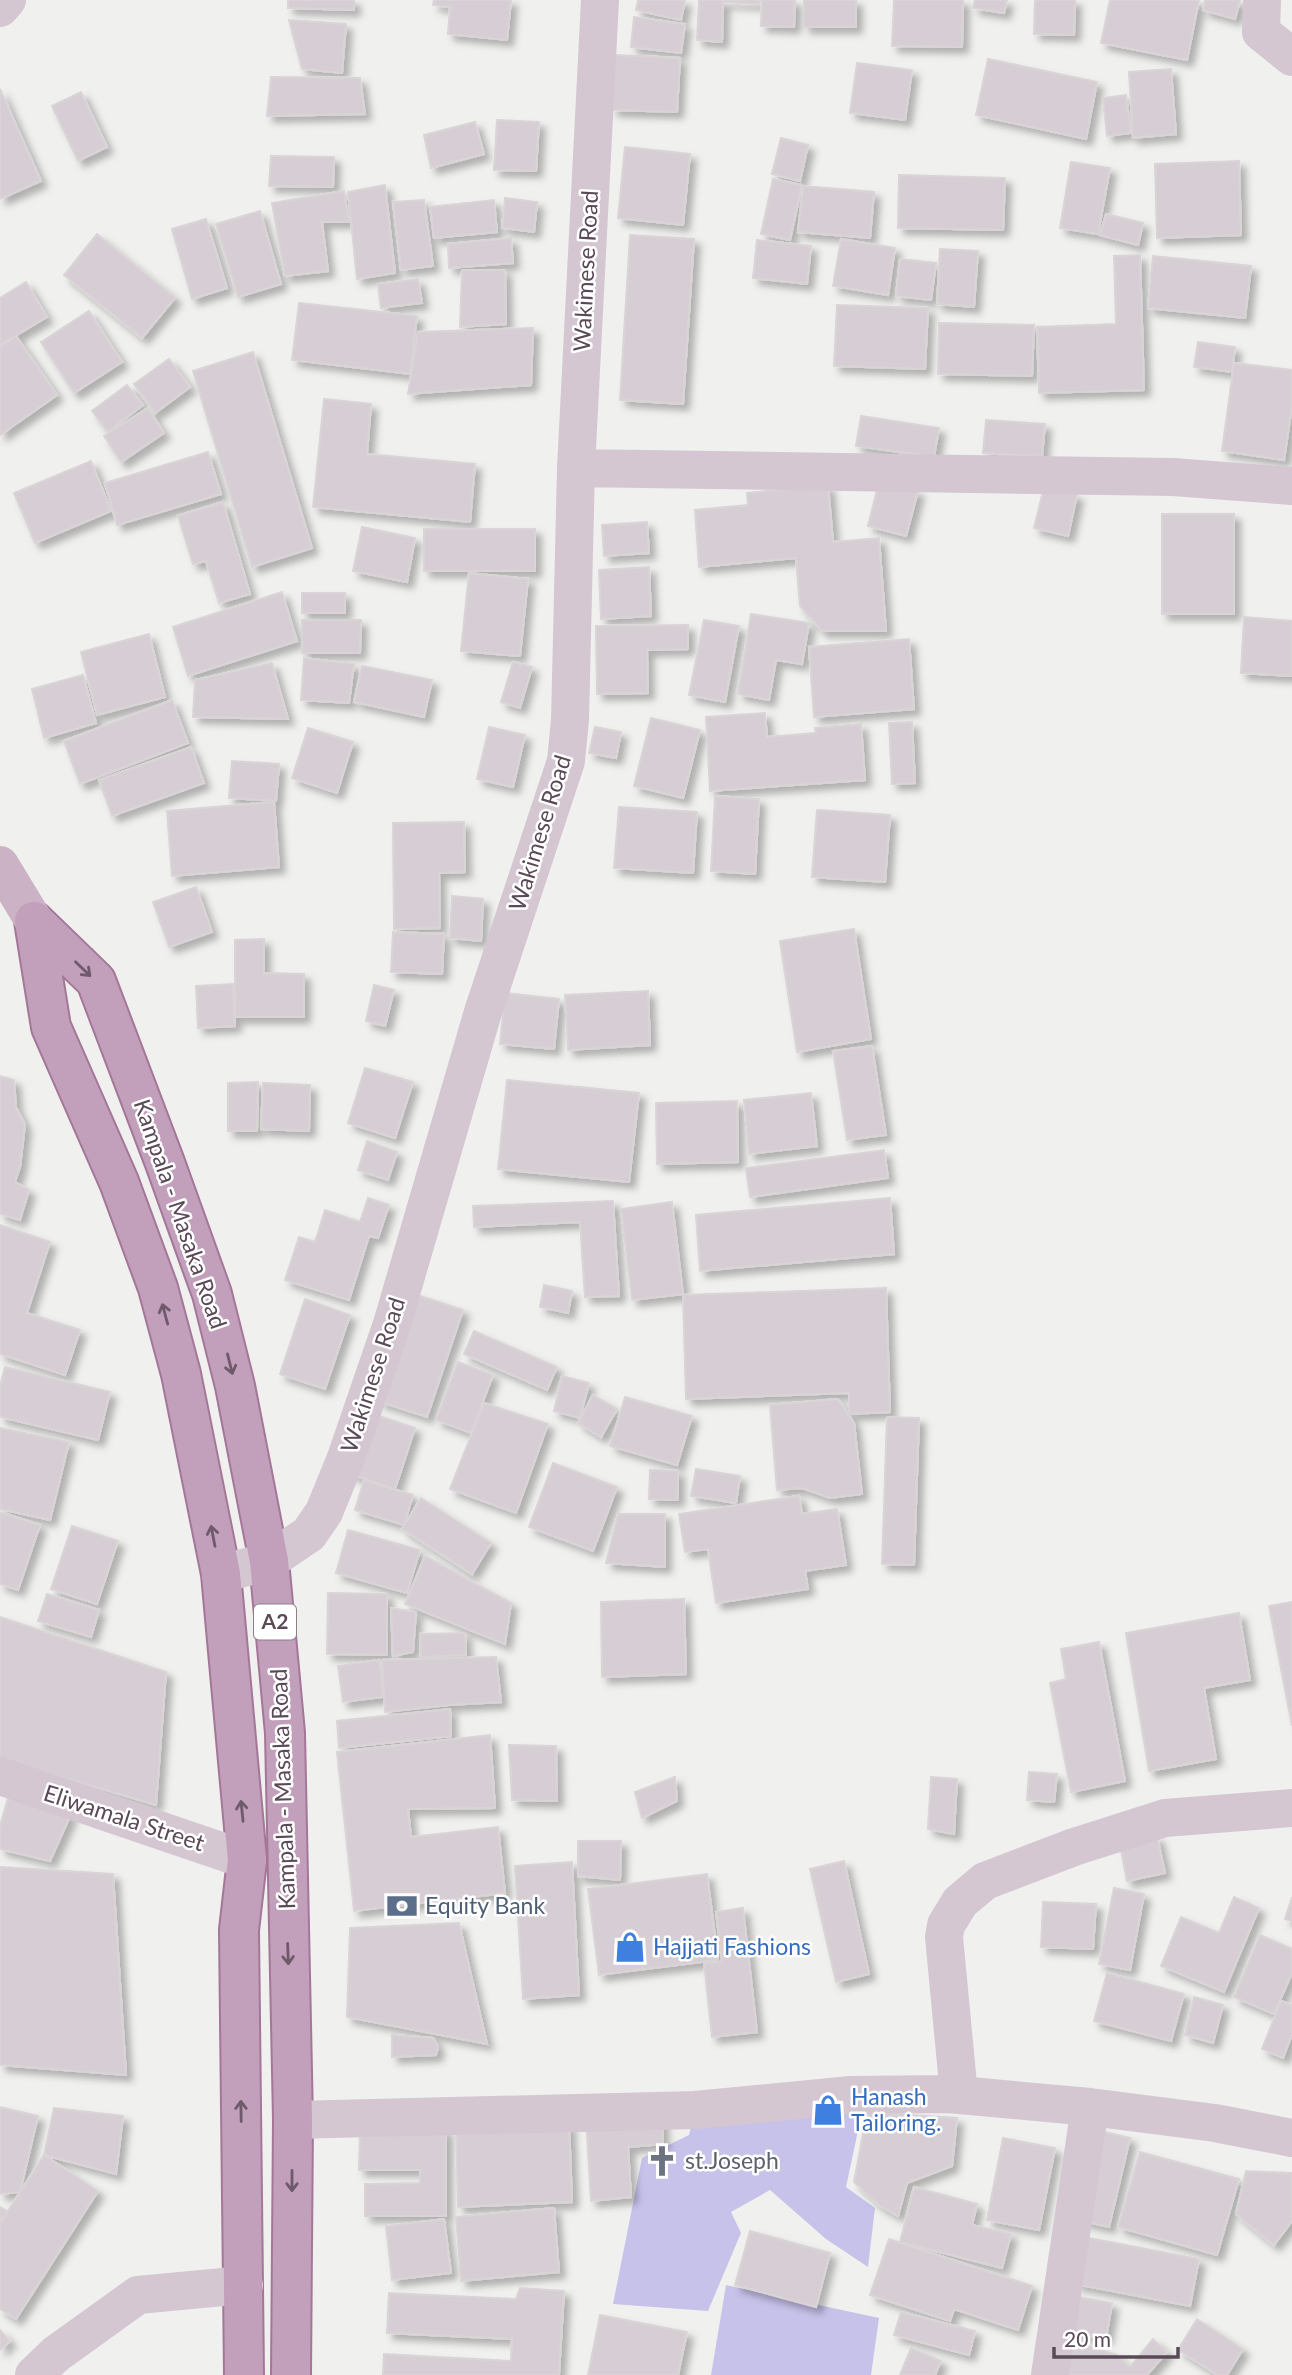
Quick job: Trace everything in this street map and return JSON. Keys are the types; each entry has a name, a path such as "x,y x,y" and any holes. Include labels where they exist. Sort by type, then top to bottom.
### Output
{"highway":[{"name":"Kampala - Masaka Road","path":"34,921 96,981 165,1163 212,1294 235,1385 270,1561 285,1733 293,2120 291,2375"},
{"name":"Kampala - Masaka Road","path":"34,921 51,1027 119,1182 159,1288 181,1374 221,1574 247,1860 239,1930 244,2375"}],"main road":[{"name":"Kampala - Masaka Road","path":"0,865 34,921"}],"street":[{"path":"0,8 7,0"},
{"name":"Wakimese Road","path":"221,1574 270,1561 309,1534 324,1512 346,1458 391,1324 483,1012 566,761 570,720 576,468 600,0"},
{"path":"1262,0 1261,32 1292,57"},
{"path":"576,468 1173,477 1292,486"},
{"name":"Eliwamala Street","path":"0,1776 247,1860"},
{"path":"959,2095 944,1937 951,1914 960,1902 985,1881 1074,1847 1165,1818 1292,1808"},
{"path":"293,2120 695,2110 851,2095 959,2095 1090,2107 1215,2123 1292,2138"},
{"path":"1051,2375 1090,2107"},
{"path":"34,2375 56,2354 138,2295 244,2285"}],"shaded area":[{"path":"695,2110 862,2112 846,2187 875,2208 868,2267 826,2239 770,2190 731,2212 741,2233 708,2311 613,2304 642,2158 689,2135"},
{"path":"726,2285 879,2318 871,2375 711,2375"}],"building":[{"path":"288,0 354,0 354,10 288,8"},
{"path":"434,0 511,0 507,40 448,34 450,7 433,5"},
{"path":"638,0 685,0 681,20 636,10"},
{"path":"699,0 760,0 759,4 723,2 722,42 697,40"},
{"path":"762,0 795,0 794,27 761,26"},
{"path":"804,0 856,0 856,27 804,27"},
{"path":"894,0 963,0 962,47 892,46"},
{"path":"975,0 1007,0 1004,13 973,8"},
{"path":"1035,0 1075,0 1074,35 1034,34"},
{"path":"1110,0 1199,0 1187,60 1101,43"},
{"path":"1205,0 1240,0 1235,19 1203,10"},
{"path":"634,17 685,24 681,53 631,47"},
{"path":"289,20 346,24 342,73 302,69"},
{"path":"615,55 680,58 677,112 612,110"},
{"path":"988,59 1097,82 1086,139 976,115"},
{"path":"857,63 912,70 905,120 850,113"},
{"path":"1171,69 1176,134 1133,138 1129,72"},
{"path":"271,77 360,78 365,114 267,116"},
{"path":"0,89 41,181 0,199"},
{"path":"81,92 107,147 78,161 52,106"},
{"path":"1126,95 1131,133 1107,136 1103,98"},
{"path":"497,120 539,122 536,171 494,170"},
{"path":"475,122 484,154 431,168 424,135"},
{"path":"781,138 808,145 800,181 772,174"},
{"path":"625,147 690,154 683,225 618,218"},
{"path":"271,156 334,157 333,187 269,186"},
{"path":"1239,161 1241,235 1157,238 1155,164"},
{"path":"1071,162 1110,168 1098,234 1060,228"},
{"path":"899,175 1005,178 1003,230 898,228"},
{"path":"773,179 802,185 790,240 761,234"},
{"path":"385,185 395,273 357,279 348,192"},
{"path":"803,186 874,192 870,238 798,232"},
{"path":"344,191 349,222 322,222 328,271 285,276 272,203"},
{"path":"505,198 537,202 534,232 502,228"},
{"path":"424,200 433,266 401,270 393,202"},
{"path":"494,200 497,232 434,238 430,207"},
{"path":"260,211 281,284 238,297 216,224"},
{"path":"1106,214 1143,223 1138,245 1100,235"},
{"path":"206,219 227,288 192,299 172,229"},
{"path":"97,234 175,298 142,338 64,275"},
{"path":"630,235 694,239 683,404 620,400"},
{"path":"511,238 513,263 449,268 448,244"},
{"path":"841,239 895,248 888,295 833,286"},
{"path":"757,240 811,246 807,284 753,278"},
{"path":"940,249 978,251 974,307 937,304"},
{"path":"1140,255 1144,390 1039,393 1037,327 1116,324 1114,256"},
{"path":"1153,256 1251,266 1245,318 1148,308"},
{"path":"900,259 936,263 931,300 896,296"},
{"path":"462,270 505,270 506,324 460,327"},
{"path":"418,279 422,303 381,308 378,284"},
{"path":"26,282 47,317 0,345 0,298"},
{"path":"299,303 417,316 410,374 292,360"},
{"path":"837,305 928,308 925,369 834,366"},
{"path":"89,311 122,362 74,393 41,342"},
{"path":"939,323 1034,325 1032,376 938,374"},
{"path":"533,328 531,385 408,394 418,332"},
{"path":"16,336 57,395 0,435 0,347"},
{"path":"1198,342 1235,347 1232,372 1194,367"},
{"path":"253,352 312,548 252,567 193,371"},
{"path":"169,359 190,387 155,413 134,384"},
{"path":"1234,363 1292,370 1292,406 1284,460 1222,451"},
{"path":"127,385 143,405 108,432 92,411"},
{"path":"324,399 371,404 367,454 475,464 470,522 313,507"},
{"path":"148,408 164,433 121,462 104,436"},
{"path":"861,416 939,428 934,457 856,446"},
{"path":"986,420 1045,424 1042,457 983,453"},
{"path":"208,452 221,494 117,525 105,483"},
{"path":"91,461 111,511 35,543 14,493"},
{"path":"879,482 918,491 906,536 868,526"},
{"path":"828,485 833,542 879,538 886,631 822,631 800,606 796,558 699,567 695,510 748,505 747,493"},
{"path":"1044,487 1077,495 1068,536 1034,528"},
{"path":"223,502 250,594 219,603 206,561 193,564 178,516"},
{"path":"1162,514 1234,514 1234,614 1162,614"},
{"path":"647,522 649,553 604,556 602,525"},
{"path":"362,527 415,538 407,582 353,571"},
{"path":"424,529 535,529 535,571 424,571"},
{"path":"649,567 651,616 601,619 599,570"},
{"path":"469,573 528,579 520,656 461,651"},
{"path":"282,592 297,641 188,676 173,627"},
{"path":"302,593 345,593 345,613 302,613"},
{"path":"751,614 809,623 802,664 776,660 769,700 738,694"},
{"path":"1244,617 1292,621 1292,676 1241,673"},
{"path":"302,620 361,620 360,653 302,653"},
{"path":"704,620 739,626 725,702 689,695"},
{"path":"688,625 688,649 647,650 648,693 597,694 596,626"},
{"path":"149,634 165,697 97,715 81,652"},
{"path":"909,639 914,709 814,717 809,647"},
{"path":"304,658 354,664 349,703 301,700"},
{"path":"513,662 532,667 520,708 501,702"},
{"path":"272,663 288,719 193,717 195,680"},
{"path":"362,666 432,680 424,717 354,702"},
{"path":"83,675 96,723 44,738 32,689"},
{"path":"172,700 188,743 80,784 64,741"},
{"path":"765,713 767,737 816,733 815,728 861,724 865,780 710,791 706,717"},
{"path":"651,718 700,730 683,798 634,786"},
{"path":"912,722 915,783 892,784 889,723"},
{"path":"489,727 525,735 513,787 477,779"},
{"path":"595,727 621,732 616,758 589,753"},
{"path":"308,728 353,742 337,793 292,778"},
{"path":"191,747 204,783 112,816 99,780"},
{"path":"232,761 279,764 276,801 229,798"},
{"path":"715,796 759,799 755,874 711,871"},
{"path":"274,802 279,867 172,876 167,811"},
{"path":"619,807 697,812 693,873 614,868"},
{"path":"817,810 890,815 885,882 812,877"},
{"path":"464,822 465,872 439,873 440,928 394,929 393,823"},
{"path":"196,887 212,932 169,947 153,902"},
{"path":"452,896 483,899 481,941 450,938"},
{"path":"854,929 871,1039 797,1052 780,941"},
{"path":"393,932 444,934 442,974 391,972"},
{"path":"264,939 264,973 304,974 304,1017 235,1017 235,940"},
{"path":"233,984 235,1026 198,1028 196,986"},
{"path":"374,985 394,990 385,1026 366,1021"},
{"path":"648,991 650,1045 568,1050 565,995"},
{"path":"505,993 559,999 554,1049 500,1044"},
{"path":"872,1046 886,1135 847,1140 833,1051"},
{"path":"365,1068 413,1082 395,1138 348,1123"},
{"path":"0,1076 14,1080 16,1107 25,1125 20,1167 15,1182 29,1190 20,1220 0,1214"},
{"path":"507,1080 639,1093 629,1182 498,1169"},
{"path":"258,1082 257,1131 228,1131 228,1083"},
{"path":"263,1083 310,1085 309,1131 261,1129"},
{"path":"811,1093 817,1146 749,1154 744,1100"},
{"path":"737,1101 738,1162 657,1164 656,1103"},
{"path":"367,1141 397,1152 388,1180 358,1170"},
{"path":"884,1150 888,1178 750,1197 746,1168"},
{"path":"368,1198 389,1205 378,1238 369,1236 349,1300 285,1280 299,1237 315,1242 325,1210 360,1222"},
{"path":"890,1198 894,1254 700,1271 696,1215"},
{"path":"613,1201 619,1296 585,1297 580,1222 474,1227 473,1206"},
{"path":"672,1202 683,1294 632,1300 621,1209"},
{"path":"0,1225 50,1242 27,1313 80,1330 65,1375 0,1354"},
{"path":"544,1285 572,1291 568,1313 540,1307"},
{"path":"886,1288 890,1412 849,1414 849,1393 686,1399 683,1295"},
{"path":"414,1294 463,1310 427,1417 378,1401"},
{"path":"305,1299 350,1315 325,1389 280,1374"},
{"path":"474,1331 557,1367 547,1390 464,1354"},
{"path":"458,1362 493,1375 471,1433 436,1420"},
{"path":"5,1367 110,1392 98,1440 0,1417 0,1386"},
{"path":"562,1376 589,1383 580,1418 554,1411"},
{"path":"593,1395 617,1409 601,1437 578,1423"},
{"path":"625,1397 692,1416 677,1465 610,1446"},
{"path":"838,1399 854,1423 862,1494 830,1498 802,1488 777,1490 770,1405"},
{"path":"484,1403 548,1424 516,1513 450,1489"},
{"path":"370,1413 415,1428 395,1489 350,1474"},
{"path":"887,1417 919,1418 914,1565 882,1564"},
{"path":"0,1428 69,1442 50,1520 0,1509"},
{"path":"553,1463 617,1487 593,1551 529,1527"},
{"path":"696,1469 740,1476 736,1503 691,1496"},
{"path":"650,1470 678,1471 678,1500 649,1499"},
{"path":"364,1480 413,1495 404,1525 355,1510"},
{"path":"799,1496 802,1514 837,1509 846,1565 805,1571 808,1589 716,1603 708,1549 685,1552 679,1514"},
{"path":"421,1498 491,1543 472,1574 402,1529"},
{"path":"0,1512 40,1525 18,1590 0,1584"},
{"path":"618,1514 665,1514 665,1567 606,1563"},
{"path":"72,1526 118,1541 97,1604 51,1589"},
{"path":"348,1530 420,1550 407,1593 336,1573"},
{"path":"425,1556 511,1603 505,1644 405,1604"},
{"path":"328,1593 387,1594 387,1655 327,1654"},
{"path":"47,1594 99,1610 91,1637 38,1621"},
{"path":"684,1599 686,1674 602,1677 601,1602"},
{"path":"1292,1602 1292,1726 1269,1606"},
{"path":"391,1608 416,1612 413,1652 393,1656"},
{"path":"1239,1613 1250,1680 1204,1688 1216,1759 1149,1771 1126,1633"},
{"path":"0,1617 166,1672 156,1805 0,1759"},
{"path":"465,1633 466,1655 421,1657 420,1634"},
{"path":"1099,1642 1125,1781 1071,1792 1050,1683 1066,1679 1061,1649"},
{"path":"496,1657 501,1702 385,1712 382,1660"},
{"path":"379,1660 383,1697 343,1702 338,1666"},
{"path":"450,1709 451,1736 339,1748 337,1721"},
{"path":"490,1735 495,1808 408,1809 411,1837 498,1827 505,1893 354,1911 337,1752"},
{"path":"509,1745 556,1746 557,1801 512,1800"},
{"path":"1029,1772 1057,1774 1054,1802 1027,1800"},
{"path":"675,1777 677,1801 642,1818 635,1792"},
{"path":"931,1777 957,1779 954,1834 928,1829"},
{"path":"10,1791 71,1814 50,1861 0,1849 0,1826"},
{"path":"1157,1836 1165,1873 1127,1881 1120,1845"},
{"path":"578,1841 621,1841 620,1880 578,1876"},
{"path":"844,1861 869,1974 836,1982 810,1869"},
{"path":"572,1862 579,1995 523,1999 515,1866"},
{"path":"0,1867 113,1874 126,2075 0,2065"},
{"path":"707,1874 718,1960 599,1975 588,1889"},
{"path":"1114,1888 1144,1894 1130,1970 1099,1964"},
{"path":"1234,1897 1259,1908 1224,1992 1161,1966 1181,1917 1219,1933"},
{"path":"1292,1897 1292,1921 1285,1919"},
{"path":"1043,1902 1096,1904 1093,1949 1041,1947"},
{"path":"743,1908 757,2032 712,2037 704,1963 722,1962 716,1912"},
{"path":"459,1923 487,2044 347,2017 350,1928"},
{"path":"1260,1935 1292,1949 1292,1973 1274,2014 1234,1997"},
{"path":"1107,1973 1184,1994 1171,2041 1094,2021"},
{"path":"1194,1997 1223,2005 1213,2043 1185,2035"},
{"path":"1281,2001 1292,2005 1292,2034 1283,2058 1262,2049"},
{"path":"392,2035 433,2038 438,2047 436,2055 392,2057"},
{"path":"0,2107 38,2116 20,2192 0,2194"},
{"path":"54,2108 123,2116 116,2174 44,2155"},
{"path":"867,2112 957,2118 952,2166 907,2183 898,2216 879,2205 854,2182"},
{"path":"662,2114 663,2144 628,2147 631,2197 591,2201 586,2119"},
{"path":"569,2122 572,2202 458,2207 456,2127"},
{"path":"360,2129 446,2129 446,2216 365,2216 365,2184 420,2183 420,2170 359,2170"},
{"path":"1096,2130 1130,2138 1109,2227 1075,2219"},
{"path":"1003,2138 1055,2148 1039,2230 987,2220"},
{"path":"1140,2152 1239,2179 1217,2255 1118,2227"},
{"path":"44,2155 98,2191 16,2319 0,2309 0,2223"},
{"path":"1246,2171 1292,2173 1292,2221 1274,2245 1236,2214"},
{"path":"914,2187 977,2204 972,2225 1011,2234 1002,2268 900,2242"},
{"path":"0,2207 7,2211 0,2224"},
{"path":"554,2208 559,2272 461,2281 456,2217"},
{"path":"444,2219 451,2273 392,2280 386,2226"},
{"path":"750,2231 830,2253 816,2307 735,2285"},
{"path":"1084,2237 1199,2259 1190,2306 1075,2284"},
{"path":"889,2239 1032,2286 1018,2330 954,2309 950,2321 870,2295"},
{"path":"520,2288 564,2291 559,2375 383,2375 384,2354 511,2361 512,2339 387,2333 389,2293 516,2299"},
{"path":"1072,2296 1112,2303 1106,2339 1065,2332"},
{"path":"901,2312 975,2331 969,2355 894,2335"},
{"path":"600,2315 687,2332 678,2375 588,2375"},
{"path":"1197,2319 1243,2349 1227,2375 1218,2375 1178,2350"},
{"path":"0,2330 10,2341 0,2350"},
{"path":"1059,2337 1117,2355 1130,2367 1153,2339 1167,2352 1147,2375 1055,2375"},
{"path":"911,2348 941,2361 935,2375 900,2375"}],"place":[{"name":"Equity Bank","path":"402,1906"},
{"name":"Hajjati Fashions","path":"630,1947"},
{"name":"Hanash Tailoring.","path":"828,2110"},
{"name":"st.Joseph","path":"662,2161"}]}
